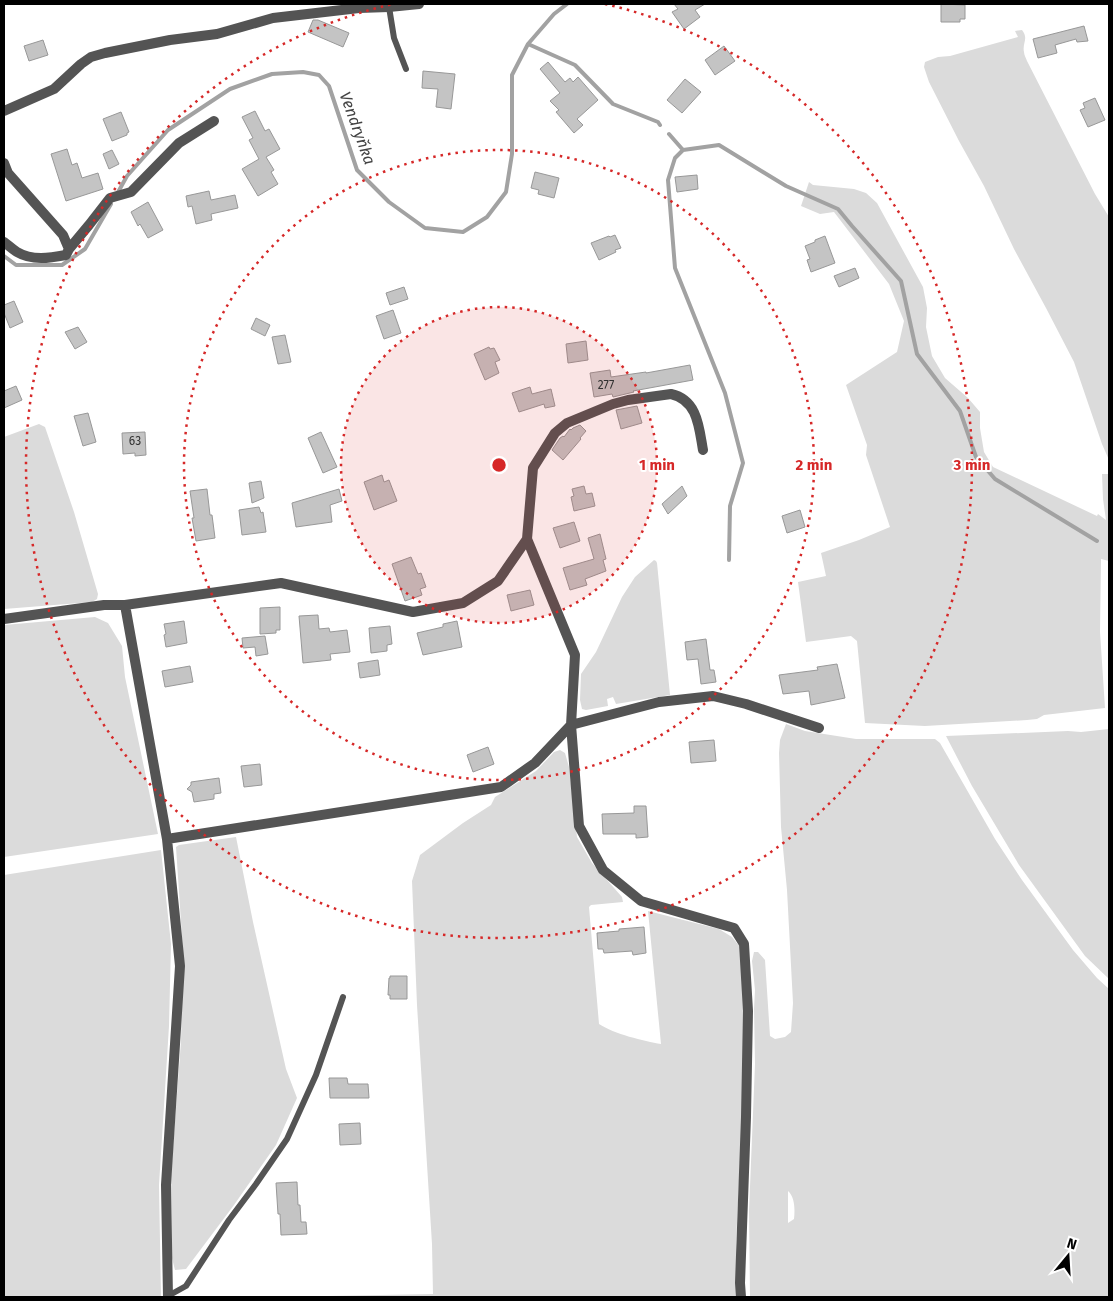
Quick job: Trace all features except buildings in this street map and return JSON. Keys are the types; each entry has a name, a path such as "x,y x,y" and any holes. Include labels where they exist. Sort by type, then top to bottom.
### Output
{"street":[{"path":"4,111 54,89 80,64 105,53 170,40 217,34 273,18 359,6 389,7 419,4"},
{"path":"4,242 18,253 31,257 45,259 66,255 110,198 131,192 179,143 214,121"},
{"path":"4,163 8,174 63,235 69,249"},
{"path":"703,450 698,420 693,408 678,395 671,394 628,400 613,404 567,423 555,433 534,468 527,538 575,655 570,725 579,826 603,870 641,902 734,928 744,944 748,1011 741,1297"},
{"path":"4,619 281,583 412,612 463,603 498,581 527,538"},
{"path":"125,604 167,839 180,966 166,1185 168,1296"},
{"path":"167,839 501,787 535,763 570,725 659,702 713,696 746,704 819,728"}],"lane":[{"path":"389,7 394,38 406,69"},
{"path":"168,1296 186,1286 229,1220 287,1139 316,1075 343,997"}],"shaded area":[{"path":"1022,30 1025,36 1024,54 1027,61 1095,194 1109,217 1109,460 1074,362 929,82 924,67 925,62 938,57 950,56 1018,37 1015,31"},
{"path":"809,182 813,185 854,189 866,193 877,203 923,287 927,308 926,327 932,356 945,378 968,398 980,412 980,428 984,452 993,467 1097,516 1098,514 1106,520 1102,474 1109,474 1109,561 1101,559 1100,632 1105,708 1044,715 1037,719 1027,720 925,726 865,723 857,641 851,636 806,642 798,582 826,576 821,553 890,527 866,455 867,445 846,385 897,352 904,321 889,284 834,212 820,214 801,206"},
{"path":"39,424 45,427 74,512 98,594 97,599 92,602 4,609 4,437"},
{"path":"654,560 657,563 670,695 616,704 613,697 607,699 608,706 582,709 580,700 581,674 596,652 622,597 635,577"},
{"path":"95,617 108,623 122,646 125,677 158,834 4,857 4,625"},
{"path":"786,724 805,731 856,739 935,739 940,743 995,839 1022,880 1073,950 1109,989 1109,1297 750,1297 749,1211 755,1064 755,990 752,961 754,952 758,952 765,960 770,1036 775,1039 785,1037 791,1032 793,1003 787,890 781,827 780,740","holes":["788,1191 794,1204 794,1219 788,1223"]},
{"path":"1109,729 1109,979 1085,956 1019,865 972,786 946,736 1081,732"},
{"path":"560,750 565,753 569,767 577,837 592,863 622,897 623,902 591,905 589,907 599,1024 621,1034 661,1044 648,911 719,929 732,937 740,947 744,979 742,1120 736,1243 738,1297 274,1297 433,1294 432,1244 417,1005 412,881 420,855 491,805 495,797 536,771 554,752"},
{"path":"236,837 286,1069 297,1098 276,1145 234,1205 186,1269 175,1270 172,1258 171,1175 181,1041 183,952 176,847"},
{"path":"161,850 171,944 169,1026 159,1185 161,1297 4,1297 4,875"}],"waterway":[{"name":"Vendryňka","path":"117,194 127,176 168,130 230,89 272,74 303,72 319,75 329,86 357,170 389,202 425,228 463,232 487,217 506,192 512,154 512,75 528,44 554,14 567,4"},
{"path":"528,44 575,65 613,104 658,122 660,125"},
{"path":"669,134 683,150 719,145 786,186 838,209 901,281 917,354 960,411 976,457 995,479 1097,541"},
{"path":"683,150 675,158 668,180 675,268 725,393 743,463 730,506 729,560"},
{"name":"Vendryňka","path":"4,256 16,265 62,265 85,249 111,204"}]}
